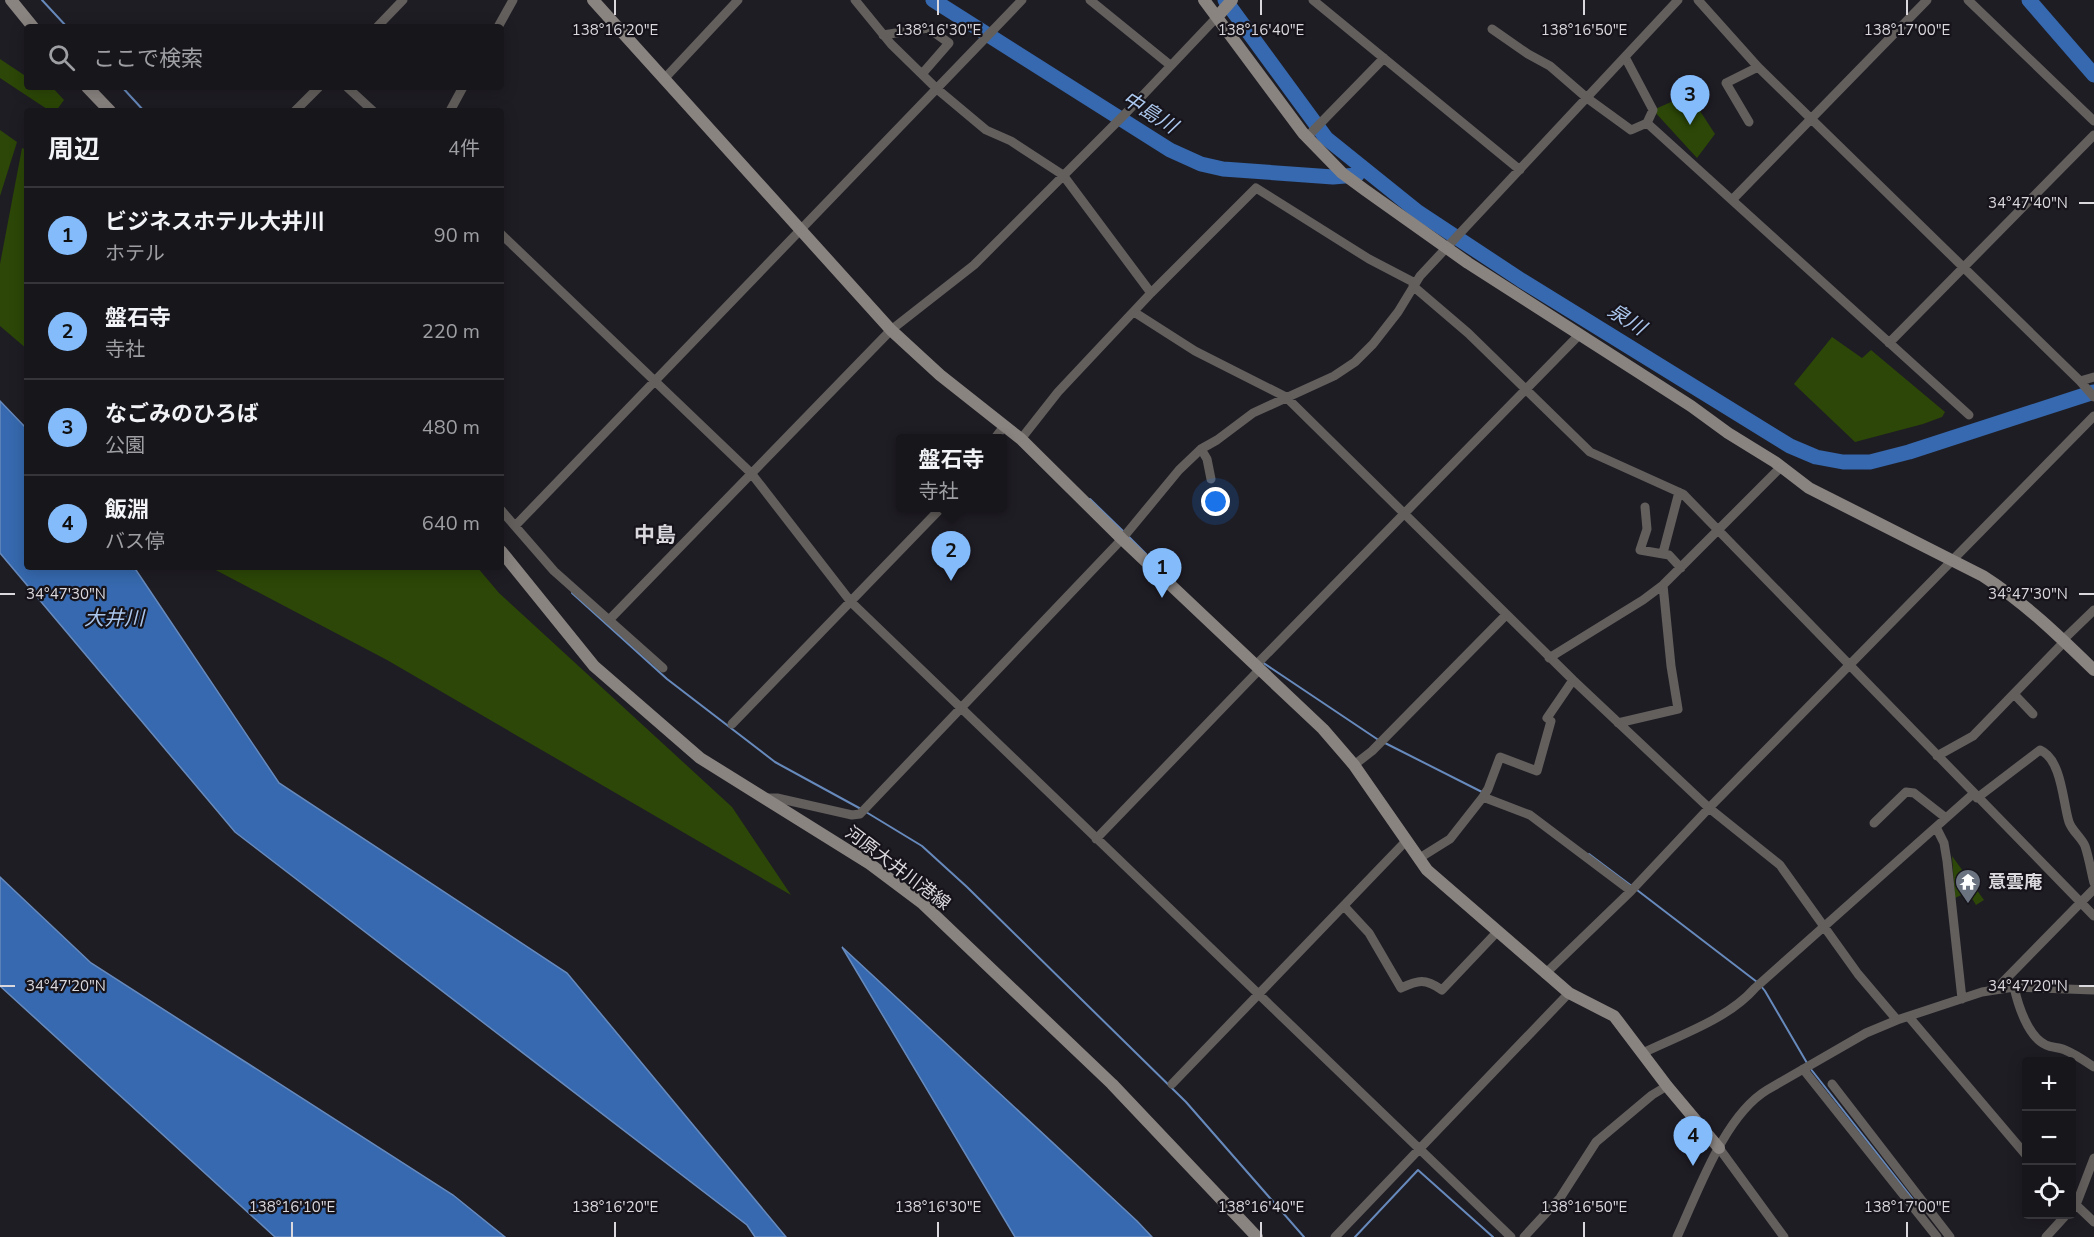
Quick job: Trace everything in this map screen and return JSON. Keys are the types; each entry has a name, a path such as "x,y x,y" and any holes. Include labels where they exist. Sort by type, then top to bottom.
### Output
{"street":[{"path":"11,0 31,24"},
{"path":"380,24 403,0"},
{"path":"500,24 513,0"},
{"path":"593,0 891,330 940,375 1021,439 1259,664 1323,729 1354,765 1427,870 1569,993 1614,1016 1719,1148 1784,1237"},
{"path":"665,78 738,0"},
{"path":"855,0 883,35 937,89 986,130 1011,141 1063,175 1151,293"},
{"path":"515,526 994,32 1022,0"},
{"path":"1090,0 1170,65"},
{"path":"1204,0 1307,137 1342,173 1447,248 1691,406 1728,433 1775,462 1809,488 1983,576 2009,593 2032,611 2094,670"},
{"path":"609,620 891,330 974,265 1127,112 1232,0"},
{"path":"1313,0 1520,170"},
{"path":"764,798 777,798 852,815 863,810 1125,536 1179,470 1201,448 1217,440 1253,413 1334,376 1355,362 1373,344 1398,312 1414,285 1447,248 1678,0"},
{"path":"1698,0 1758,67 2094,397"},
{"path":"1732,200 1927,0"},
{"path":"1968,0 2094,121"},
{"path":"883,35 928,28 949,43 922,74"},
{"path":"1492,29 1550,66 1587,98 1631,130 1647,123 1653,110 1625,57"},
{"path":"1307,137 1384,58"},
{"path":"1749,122 1726,83 1758,67"},
{"path":"90,90 107,108"},
{"path":"299,108 316,90"},
{"path":"350,90 370,108"},
{"path":"452,108 461,90"},
{"path":"1647,123 1969,415"},
{"path":"1890,343 2094,135"},
{"path":"1021,439 1058,392 1151,293 1256,188 1369,260 1414,285 1468,333 1590,452 1683,494 2094,916"},
{"path":"504,240 751,473 851,602 1511,1237"},
{"path":"1134,312 1195,351 1286,397 1618,723 1709,808 1780,865 1858,974 1897,1020"},
{"path":"1096,839 1259,664 1580,334"},
{"path":"2080,381 2094,377"},
{"path":"1545,974 1633,888 2094,416"},
{"path":"998,434 1005,425"},
{"path":"1201,448 1207,459 1211,479"},
{"path":"1550,658 1663,585 1780,468"},
{"path":"1663,553 1678,492"},
{"path":"1645,507 1647,529 1640,550 1669,555 1680,568"},
{"path":"732,724 936,512"},
{"path":"504,513 555,571 663,668"},
{"name":"河原大井川港線","path":"504,555 594,666 700,758 870,864 922,903 1112,1084 1257,1237"},
{"path":"1618,723 1678,709 1663,585"},
{"path":"1937,756 1973,736 2094,609"},
{"path":"1354,765 1377,746 1506,615"},
{"path":"1418,859 1450,839 1485,794 1500,757 1537,771 1551,721 1547,718 1573,680"},
{"path":"2014,694 2033,714"},
{"path":"1643,1053 1743,1002 1755,988 1936,827 2040,750 2045,752 2059,776 2070,825 2085,846 2094,883"},
{"path":"1874,823 1906,792 1914,793 1947,818"},
{"path":"1485,794 1530,815 1633,888"},
{"path":"1936,827 1944,843 1947,861 1962,999"},
{"path":"1172,1084 1406,841"},
{"path":"1997,988 2094,889"},
{"path":"1344,906 1369,933 1401,988 1415,981 1431,982 1442,990 1497,932"},
{"path":"2014,987 2018,1006 2028,1026 2041,1042 2046,1046 2064,1049 2094,1067"},
{"path":"1677,1237 1719,1148 1737,1117 1753,1098 1803,1068 1866,1033 1897,1020 1997,988 2094,990"},
{"path":"1335,1237 1569,993"},
{"path":"1909,1017 2022,1150"},
{"path":"1803,1068 1937,1237"},
{"path":"1832,1084 1950,1237"},
{"path":"1524,1237 1560,1198 1596,1142 1652,1095 1668,1086"},
{"path":"2076,1198 2094,1158"},
{"path":"2076,1207 2094,1222"},
{"path":"2046,1237 2063,1219"}],"green space":[{"path":"0,59 24,75 24,90 55,90 64,100 58,108 45,108 0,78"},
{"path":"1689,94 1715,134 1697,158 1653,110"},
{"path":"0,130 17,142 0,196"},
{"path":"22,148 24,149 24,346 0,326 0,264"},
{"path":"1832,337 1862,358 1871,350 1945,412 1942,417 1855,442 1794,384"},
{"path":"216,570 480,570 499,593 732,807 791,895 387,660"},
{"path":"1952,856 1984,900 1976,905 1968,892 1955,898"}],"water":[{"name":"大井川","path":"0,401 24,426 24,570 136,570 279,783 567,973 786,1237 755,1237 747,1225 235,832 0,553"},
{"path":"0,877 91,963 453,1195 505,1237 275,1237 0,986"},
{"path":"842,947 1137,1221 1152,1237 1015,1237"}],"waterway":[{"path":"42,0 64,24"},
{"name":"中島川","path":"933,0 1170,150 1201,164 1223,169 1333,177 1357,175"},
{"name":"泉川","path":"1225,0 1326,138 1418,212 1521,280 1790,446 1816,457 1843,462 1870,462 1909,452 2094,392"},
{"path":"2029,0 2094,75"},
{"path":"125,90 141,108"},
{"path":"1090,499 1125,533"},
{"path":"1129,537 1146,554"},
{"path":"572,593 667,679 775,762 861,809"},
{"path":"1262,662 1380,741"},
{"path":"1385,743 1482,792"},
{"path":"866,812 922,846 967,887 1186,1102 1304,1237"},
{"path":"1589,854 1633,887"},
{"path":"1637,890 1757,982"},
{"path":"1761,986 1807,1063"},
{"path":"1810,1068 1919,1207"},
{"path":"1355,1237 1418,1170 1493,1237"}],"place":[{"name":"なごみのひろば","path":"1690,125"},
{"name":"盤石寺","path":"951,581"},
{"name":"ビジネスホテル大井川","path":"1162,598"},
{"name":"意雲庵","path":"1968,905"},
{"name":"飯淵","path":"1693,1166"}],"district":[{"name":"中島","path":"655,535"}]}
